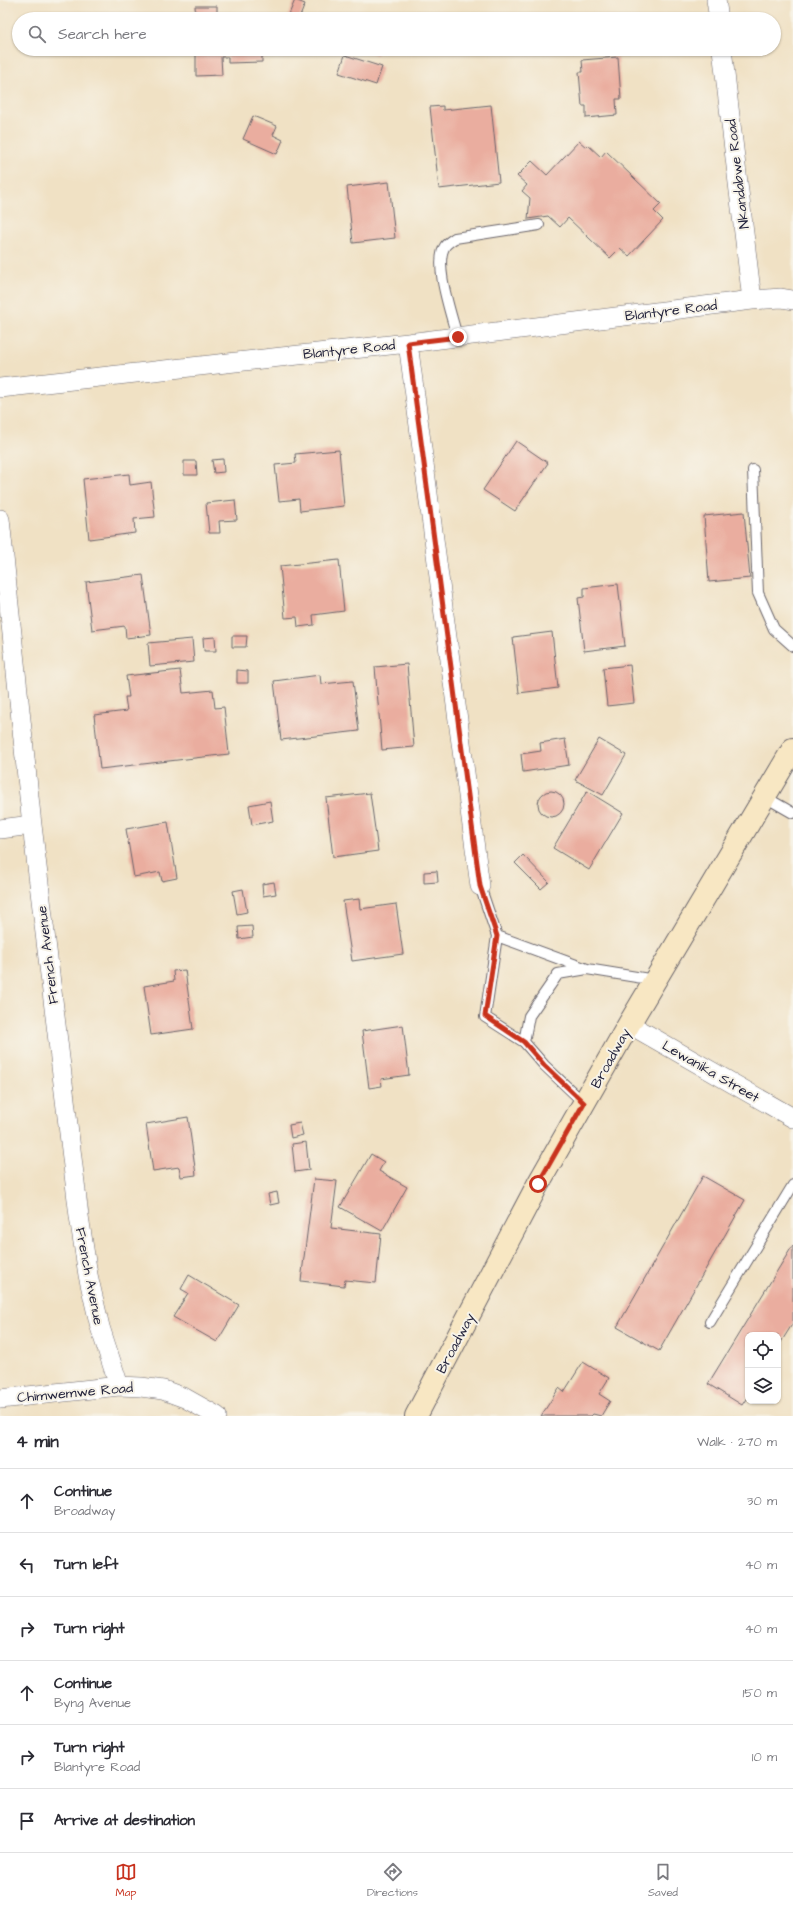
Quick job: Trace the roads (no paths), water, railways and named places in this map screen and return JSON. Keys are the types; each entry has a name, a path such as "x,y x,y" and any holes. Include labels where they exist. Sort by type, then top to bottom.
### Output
{"main road":[{"name":"Broadway","path":"416,1416 538,1184 654,980 793,749"}],"street":[{"path":"716,0 717,12"},
{"name":"Nkandabwe Road","path":"723,56 752,300"},
{"name":"Blantyre Road","path":"0,388 408,343 752,300 781,298 793,300"},
{"path":"408,343 480,886"},
{"name":"French Avenue","path":"0,519 32,825 79,1216 88,1275 100,1327 119,1386"},
{"path":"0,829 32,825"},
{"name":"Lewanika Street","path":"629,1024 793,1118"},
{"name":"Chimwemwe Road","path":"0,1399 119,1386 141,1387 163,1390 185,1398 217,1416"}],"lane":[{"path":"458,337 442,273 441,260 445,246 455,238 539,225"},
{"path":"753,470 758,593 774,628 793,646"},
{"path":"765,797 793,813"},
{"path":"480,886 497,936 485,1016 524,1042 544,1065 584,1103"},
{"path":"497,936 587,969 654,980"},
{"path":"524,1042 529,1016 558,974 587,969"},
{"path":"710,1322 793,1185"}]}
